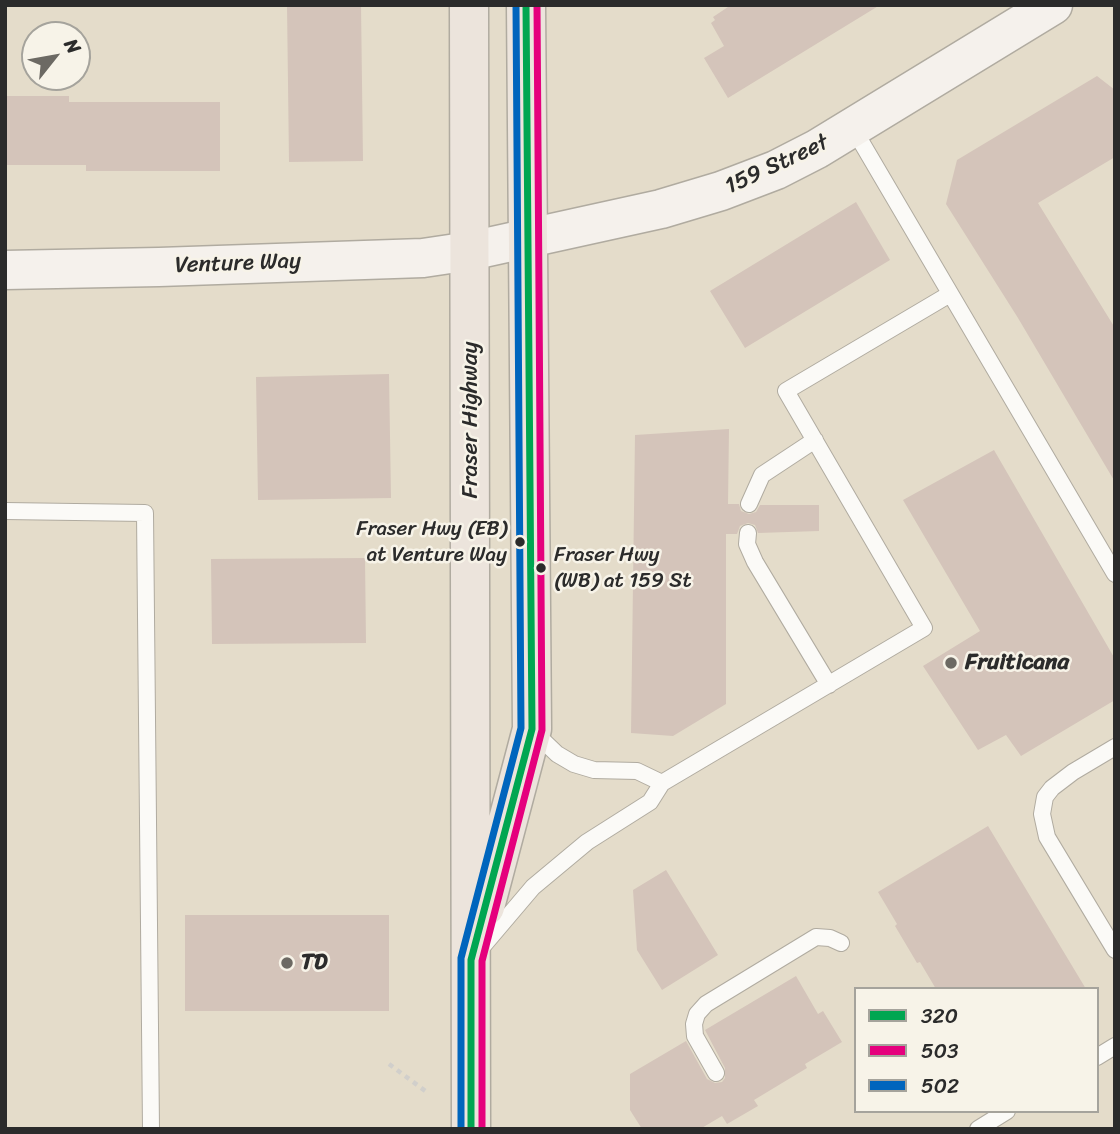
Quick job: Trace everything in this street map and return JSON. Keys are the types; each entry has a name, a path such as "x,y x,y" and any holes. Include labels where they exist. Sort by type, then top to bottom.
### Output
{"main road":[{"name":"Fraser Highway","path":"469,5 471,1129"},
{"name":"Fraser Highway","path":"471,960 532,729 526,5"}],"street":[{"name":"159 Street","path":"470,251 661,209 721,191 776,170 853,128 1053,5"},
{"name":"Venture Way","path":"5,270 403,259 470,251"}],"lane":[{"path":"853,128 1115,574"},
{"path":"471,960 533,887 587,842 650,802 662,783 924,628 786,391 950,294"},
{"path":"749,505 762,475 815,440"},
{"path":"5,511 145,513 151,1129"},
{"path":"748,533 747,544 755,562 829,685"},
{"path":"532,729 557,754 573,764 594,770 638,771 662,783"},
{"path":"1115,747 1052,788 1045,797 1042,814 1047,837 1115,950"},
{"path":"716,1073 695,1036 697,1014 706,1004 816,937 830,938 841,943"},
{"path":"1099,1056 1115,1046"},
{"path":"978,1129 1004,1113"}],"path":[{"path":"389,1064 428,1093"}],"building":[{"path":"287,5 361,5 363,161 289,162"},
{"path":"731,5 880,5 728,98 704,58 724,46 711,23 715,20 713,17"},
{"path":"1097,76 1115,90 1115,157 1038,203 1115,328 1115,482 1018,318 946,204 957,160"},
{"path":"5,96 69,96 69,102 220,102 220,171 86,171 86,165 5,165"},
{"path":"856,202 890,260 745,348 710,291"},
{"path":"389,374 391,498 258,500 256,377"},
{"path":"729,429 728,504 739,504 741,511 749,514 756,512 760,505 819,505 819,531 758,533 755,525 748,523 740,526 737,534 726,534 726,704 673,736 631,733 635,435"},
{"path":"994,450 1115,659 1115,700 1021,756 1006,735 978,750 923,666 980,631 903,500"},
{"path":"365,558 366,643 212,644 211,559"},
{"path":"988,826 1085,987 935,987 920,962 917,963 878,892"},
{"path":"666,870 718,955 662,990 637,950 633,890"},
{"name":"TD","path":"185,915 389,915 389,1011 185,1011"},
{"path":"796,976 818,1014 823,1011 842,1042 805,1064 807,1068 754,1100 758,1106 727,1124 722,1116 700,1129 642,1129 630,1110 630,1074 686,1041 707,1079 715,1083 722,1082 725,1068 705,1030"}],"transit line":[{"name":"502","path":"461,1129 461,958 521,728 516,5"},
{"name":"320","path":"471,1129 471,960 532,729 526,5"},
{"name":"503","path":"482,1129 482,961 542,730 537,5"}],"place":[{"name":"Fraser Hwy (EB) at Venture Way","path":"520,542"},
{"name":"Fraser Hwy (WB) at 159 St","path":"541,568"},
{"name":"Fruiticana","path":"951,663"},
{"name":"TD","path":"287,963"}]}
